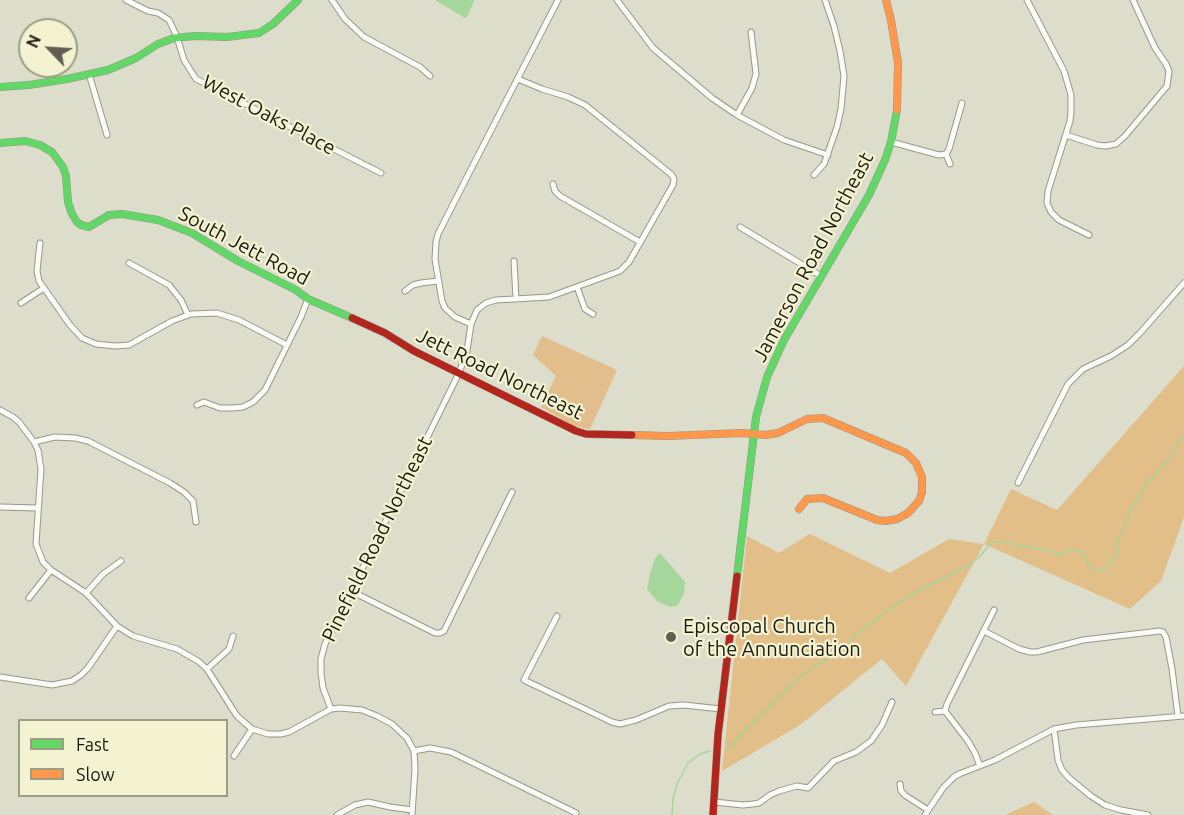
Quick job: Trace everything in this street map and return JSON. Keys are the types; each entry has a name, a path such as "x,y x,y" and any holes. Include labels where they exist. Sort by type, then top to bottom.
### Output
{"street":[{"name":"West Oaks Place","path":"126,0 148,11 158,12 169,20 184,60 196,79 381,173"},
{"path":"0,87 38,84 120,66 158,44 177,37 227,37 260,33 298,0"},
{"path":"332,0 345,19 364,37 420,66 430,76"},
{"path":"518,79 585,105 674,179 629,262 620,271 549,297 496,300 486,303 477,310 471,324 455,317 445,308 440,293 435,259 438,234 558,0"},
{"path":"617,0 648,42 712,98 737,115 784,140 828,155"},
{"path":"814,175 824,164 828,155 841,109 844,76 834,26 825,0"},
{"name":"Jamerson Road Northeast","path":"713,815 721,709 753,434 761,397 774,361 793,322 869,195 891,141 897,113 898,63 886,0"},
{"path":"1027,0 1067,78 1071,104 1070,122 1048,191 1047,203 1051,212 1059,220 1089,235"},
{"path":"1066,135 1097,145 1116,144 1167,86 1169,79 1166,64 1151,40 1133,0"},
{"path":"737,115 752,88 756,74 751,32"},
{"path":"89,74 107,135"},
{"path":"946,154 962,104"},
{"name":"South Jett Road","path":"0,143 25,141 40,145 52,152 63,167 72,214 81,225 89,227 109,215 122,214 168,223 192,233 238,261 296,290 308,299 348,316"},
{"path":"891,141 939,155 946,154"},
{"path":"946,154 950,164"},
{"path":"554,184 555,191 560,196 640,242"},
{"path":"740,227 821,276"},
{"path":"40,243 37,271 39,281 69,325 82,338 96,344 129,345 172,321 188,315 217,313 239,320 287,345"},
{"path":"514,261 516,299"},
{"path":"129,263 169,285 182,300 188,315"},
{"path":"405,291 413,285 438,281"},
{"path":"1017,483 1068,384 1083,369 1128,345 1184,283"},
{"path":"577,287 585,309 592,314"},
{"path":"21,303 44,288"},
{"path":"197,405 204,402 220,408 232,408 243,407 253,402 265,390 308,299"},
{"name":"Jett Road Northeast","path":"348,316 385,333 414,351 586,434 773,434 803,420 823,418 906,453 916,463 922,477 922,492 919,501 908,513 897,519 877,520 824,498 807,499 799,509"},
{"name":"Pinefield Road Northeast","path":"331,709 322,680 321,659 325,645 459,373 467,351 471,324"},
{"path":"0,410 19,422 38,450 41,469 36,544 43,562 51,570 86,593 117,626 139,639 190,655 207,669 237,716 252,729 268,734 281,734 331,709 356,709 388,721 402,732 414,751 412,812 368,802 337,815"},
{"path":"34,442 55,437 88,441 184,492 193,501 196,520"},
{"path":"351,591 430,630 440,633 444,631 512,492"},
{"path":"0,507 38,508"},
{"path":"86,593 103,574 121,561"},
{"path":"29,598 51,570"},
{"path":"945,711 994,610"},
{"path":"557,616 524,680 620,724 669,706 684,705 721,709"},
{"path":"0,677 52,685 72,681 88,668 117,626"},
{"path":"900,784 901,791 926,813 948,782 960,774 1011,753 1054,729 1181,716 1167,632 1083,640 1030,652 1019,649 984,631"},
{"path":"207,669 229,649 233,636"},
{"path":"714,802 753,804 779,791 797,786 808,788 834,761 856,752 871,741 882,725 892,702"},
{"path":"935,712 945,711"},
{"path":"945,711 968,741 980,766"},
{"path":"234,756 252,729"},
{"path":"1054,729 1058,760 1062,770 1069,778 1105,805 1148,815"},
{"path":"414,751 430,748 451,753 576,813"}],"shaded area":[{"path":"435,0 474,0 474,1 465,18"},
{"path":"542,336 617,370 590,429 574,426 541,407 556,376 533,355"},
{"path":"1184,366 1184,517 1161,581 1130,609 984,544 1011,489 1057,510"},
{"path":"810,534 890,573 949,539 984,544 906,686 882,659 800,725 722,771 747,536 779,553"},
{"path":"659,554 685,582 684,594 677,606 670,607 657,601 647,589 655,558"},
{"path":"1034,802 1053,815 1005,815"}],"waterway":[{"path":"726,750 792,684 813,667 834,655 857,633 908,596 966,567 979,557 992,542 1003,542 1060,555 1067,551 1083,552 1089,566 1102,571 1116,555 1116,546 1131,510 1147,483 1170,458 1184,435"},
{"path":"672,815 677,784 688,763 700,754 710,751"}],"traffic: fast":[{"path":"0,87 29,85 108,70 174,38 227,37 259,33 273,24 298,0"},
{"path":"737,576 756,417 767,377 784,340 869,195 891,142 897,110"},
{"path":"0,143 25,141 40,145 52,152 63,167 68,202 72,214 81,225 89,227 109,215 122,214 158,220 192,233 238,261 296,290 308,299 352,318"}],"traffic: slow":[{"path":"886,0 898,63 897,110"},
{"path":"632,435 741,433 766,435 778,433 807,419 823,418 906,453 916,463 922,477 922,492 919,501 908,513 897,519 877,520 823,498 807,499 799,509"}],"traffic: jam":[{"path":"352,318 576,431 586,434 632,435"},
{"path":"713,815 718,735 737,576"}],"place":[{"name":"Episcopal Church of the Annunciation","path":"671,637"}]}
